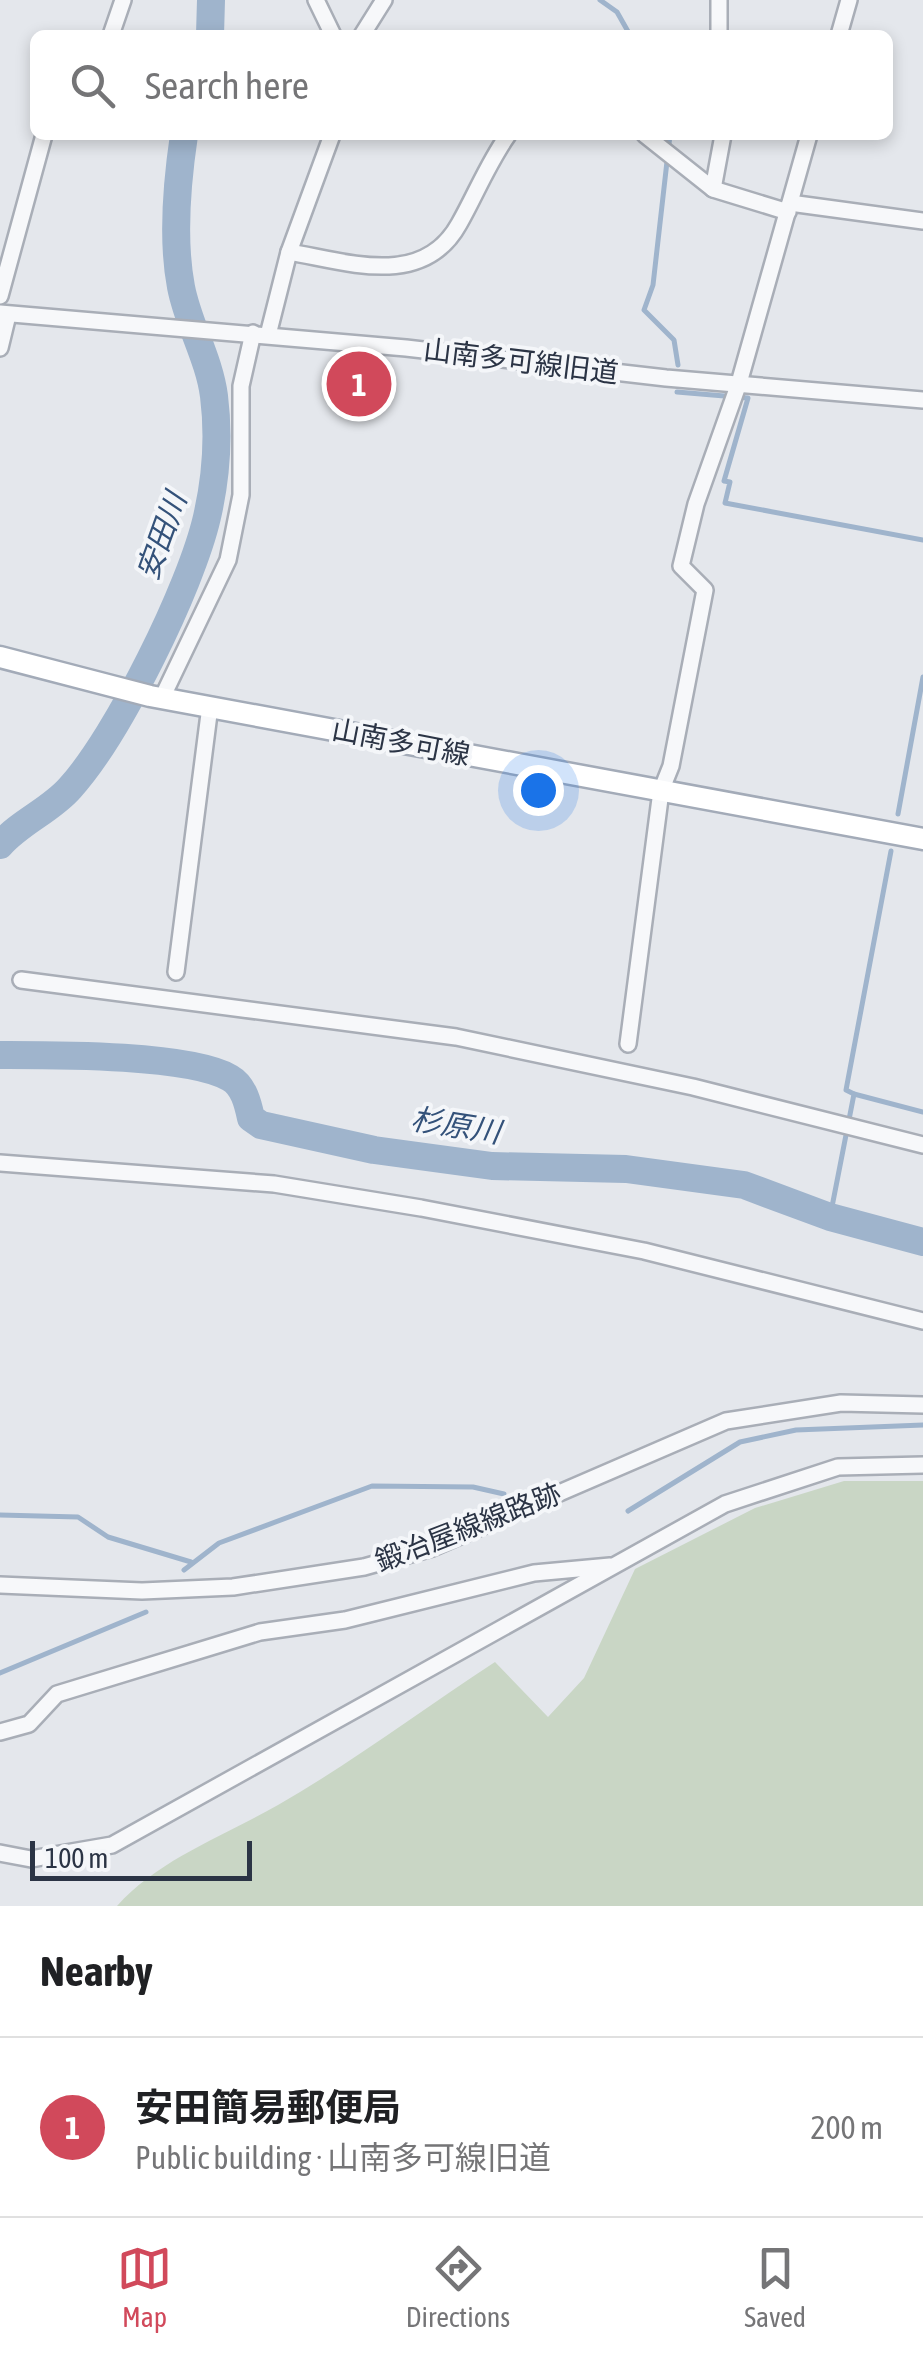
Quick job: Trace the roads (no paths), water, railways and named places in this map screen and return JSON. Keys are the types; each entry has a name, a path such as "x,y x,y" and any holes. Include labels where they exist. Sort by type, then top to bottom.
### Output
{"main road":[{"name":"山南多可線","path":"0,657 156,697 923,839"}],"street":[{"path":"113,30 123,0"},
{"path":"316,0 331,30"},
{"path":"365,30 384,0"},
{"path":"719,0 720,30"},
{"path":"840,30 849,0"},
{"path":"0,296 43,140"},
{"path":"156,697 228,560 241,495 241,386 330,140"},
{"path":"289,252 381,268 417,264 440,250 457,228 505,140"},
{"path":"652,140 713,189 789,208 923,221"},
{"path":"713,189 722,140"},
{"path":"628,1044 661,790 671,766 704,590 681,566 696,504 739,383 809,140"},
{"path":"0,348 4,314"},
{"name":"山南多可線旧道","path":"4,314 260,334 923,400"},
{"path":"176,972 208,714 214,708"},
{"path":"21,980 456,1037 693,1087 923,1145"},
{"path":"0,1163 274,1184 421,1208 644,1251 923,1321"},
{"name":"鍛冶屋線線路跡","path":"0,1585 142,1591 233,1587 364,1567 432,1548 726,1421 841,1403 923,1405"},
{"path":"0,1853 30,1859 112,1845 725,1504 838,1467 923,1465"},
{"path":"0,1732 30,1724 57,1694 260,1632 345,1620 534,1573 616,1566"}],"waterway":[{"name":"安田川","path":"210,30 211,0"},
{"path":"600,0 617,12 627,30"},
{"name":"安田川","path":"0,845 70,788 109,733 169,620 207,517 216,457 216,411 178,269 176,211 183,140"},
{"path":"669,140 653,285 644,310 674,340 678,365"},
{"path":"677,392 748,398 724,481 730,482 725,503 923,540"},
{"path":"898,814 923,677"},
{"path":"830,1217 854,1094 846,1090 891,851"},
{"name":"杉原川","path":"0,1055 184,1064 235,1081 245,1096 251,1118 261,1125 374,1150 492,1166 626,1169 744,1185 830,1217 923,1242"},
{"path":"854,1094 923,1112"},
{"path":"628,1511 740,1442 796,1430 923,1425"},
{"path":"184,1570 219,1543 372,1486 473,1487 504,1494"},
{"path":"0,1515 78,1517 108,1537 191,1562"},
{"path":"0,1673 146,1612"}],"place":[{"name":"安田簡易郵便局","path":"359,384"}]}
